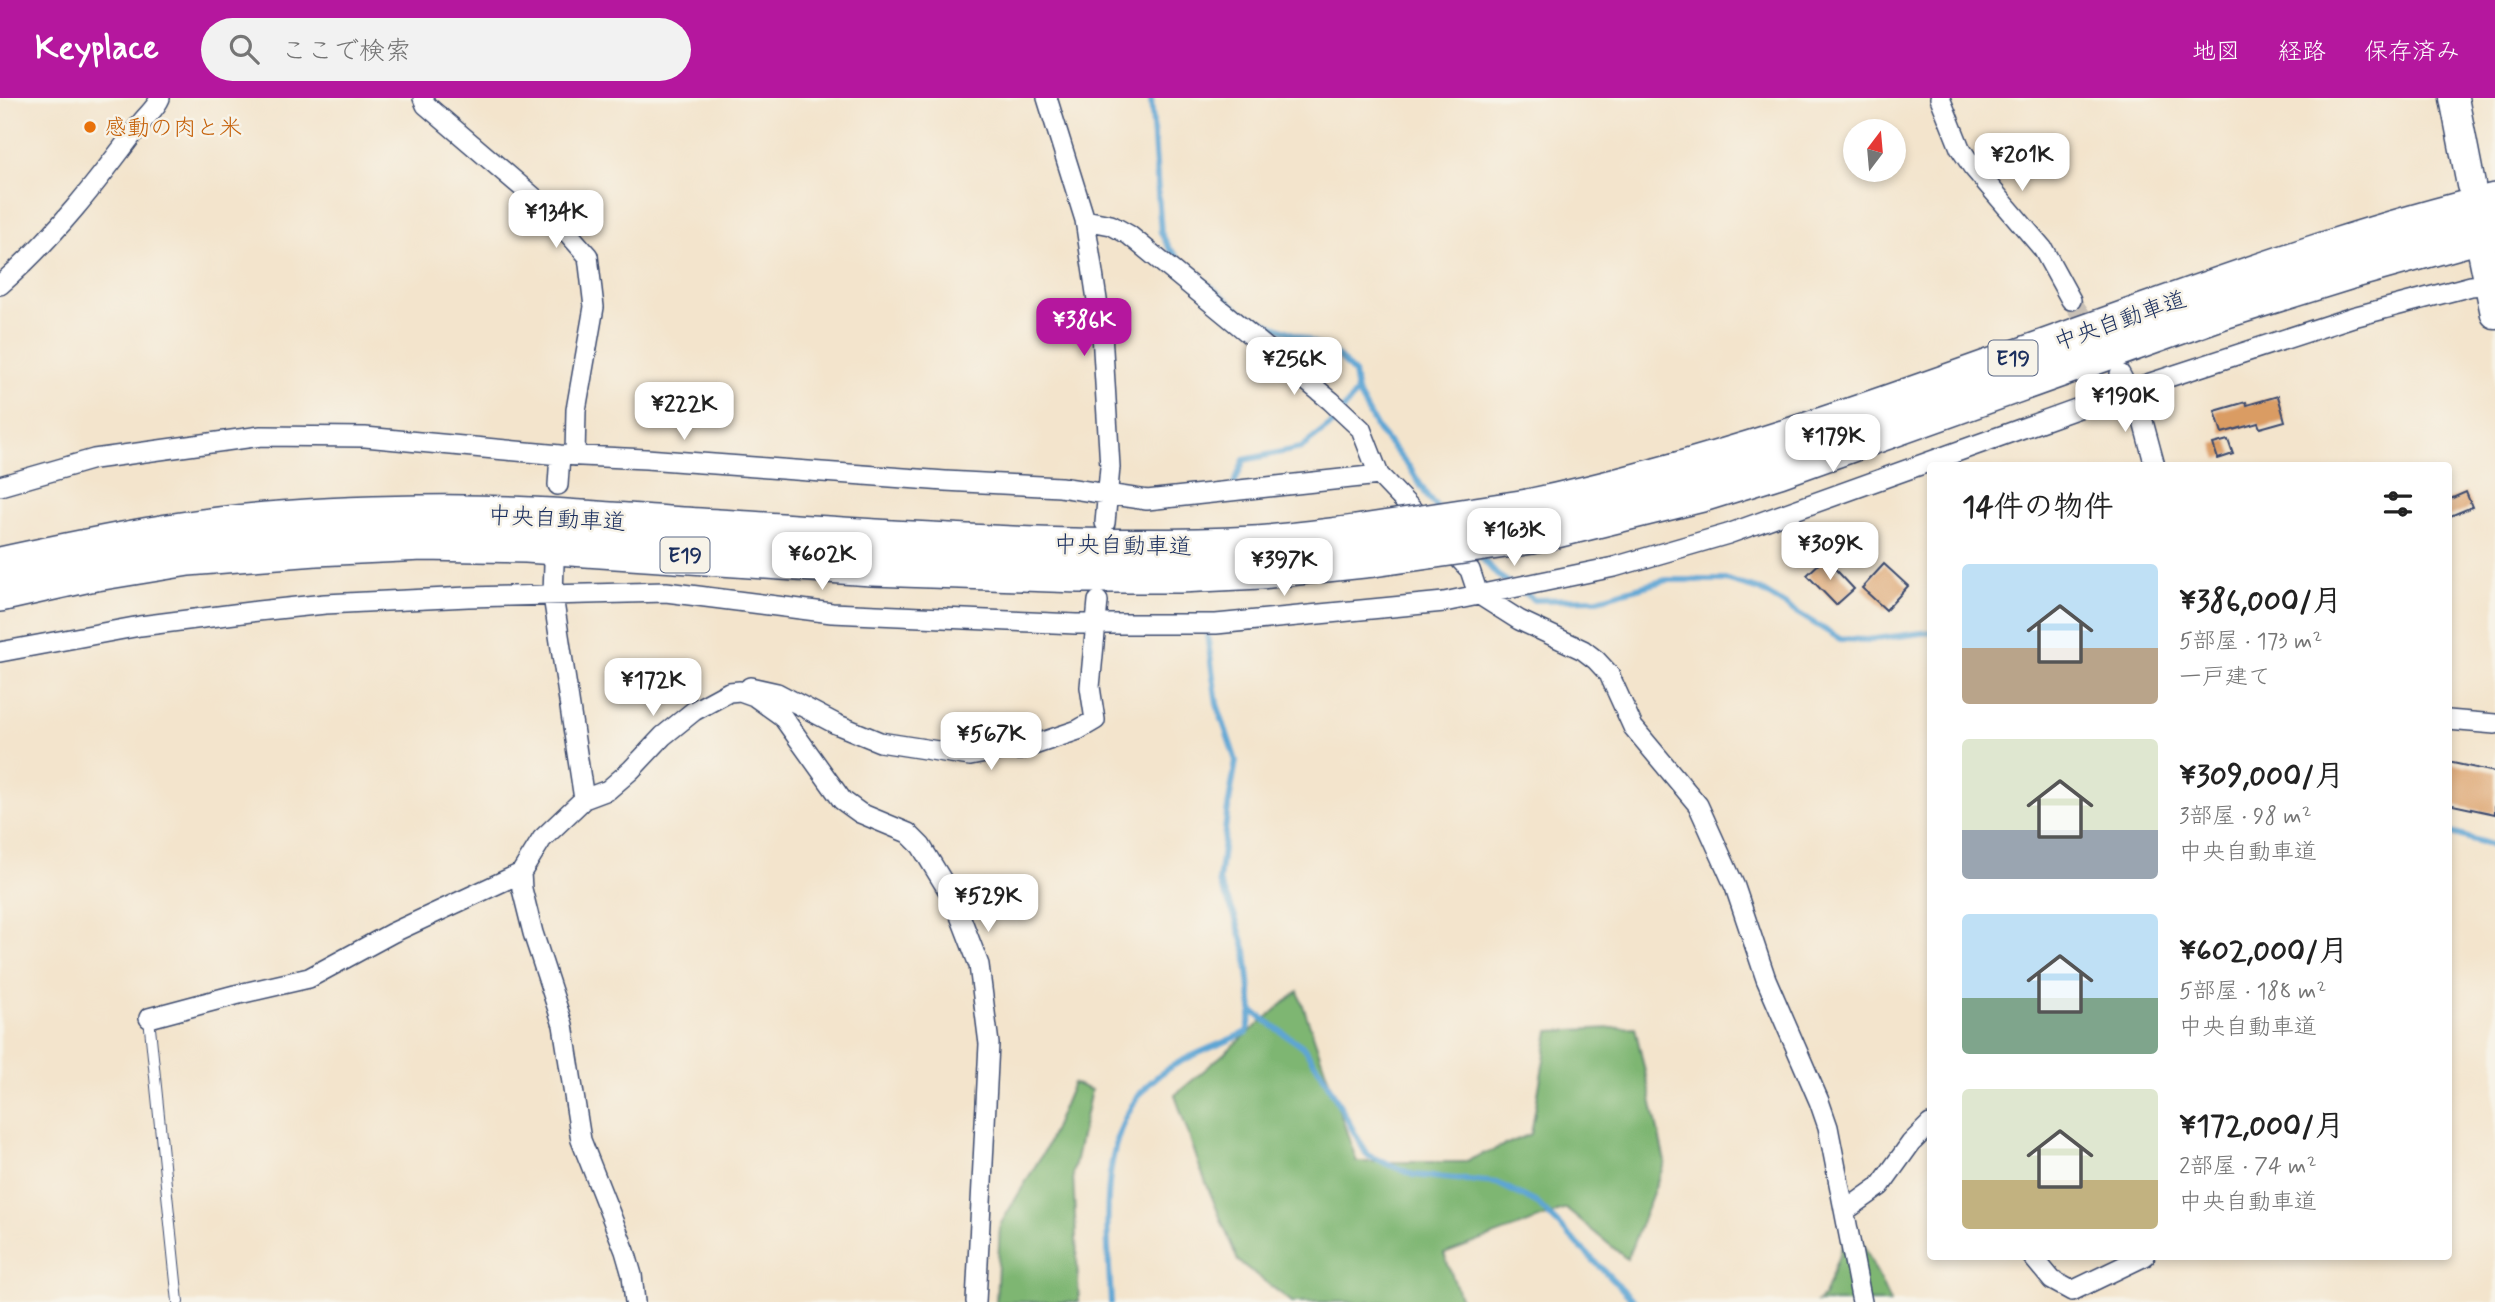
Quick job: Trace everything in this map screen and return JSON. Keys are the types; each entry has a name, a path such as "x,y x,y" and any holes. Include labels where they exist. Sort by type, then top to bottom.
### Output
{"highway":[{"name":"中央自動車道","path":"1530,522 1608,491 1840,419 2306,254 2428,217 2483,193"},
{"name":"中央自動車道","path":"0,594 90,574 188,558 423,543 526,545 872,568 1079,575 1180,575 1260,571 1364,546 1702,494 1779,470 2223,311 2361,268 2488,241"},
{"name":"中央自動車道","path":"0,565 85,546 183,530 313,517 421,513 528,515 880,537 1078,545 1364,546"}],"street":[{"path":"0,285 32,257 75,208 160,98"},
{"path":"424,98 426,105 544,206 588,256 594,307 568,455 558,485"},
{"path":"1047,98 1085,220 1102,333 1110,467 1105,523"},
{"path":"1940,98 1960,148 1972,166 2043,249 2071,300"},
{"path":"2454,98 2483,193"},
{"path":"1085,220 1111,225 1129,235 1331,401 1361,429 1379,475 1470,570 1485,593 1519,620 1583,650 1609,674 1633,727 1698,805 1735,887 1766,979 1819,1101 1837,1163 1861,1302"},
{"path":"2488,241 2495,314"},
{"path":"0,652 141,626 325,604 468,597 666,592 832,613 983,621 1216,624 1430,604 1614,567 1728,534 2124,382 2353,317 2471,286 2492,284"},
{"path":"2124,382 2141,414 2154,462"},
{"path":"0,486 93,460 261,436 365,437 568,455 1060,487 1147,500 1379,475"},
{"path":"554,564 553,596 584,799"},
{"path":"149,1018 309,978 392,933 521,873 542,839 584,799 608,790 663,736 694,711 729,692 747,687 777,693 836,724 880,742 970,756 1001,750 1019,750 1078,730 1095,720 1090,687 1098,601"},
{"path":"740,691 754,696 782,716 842,800 860,813 908,833 921,846 954,900 979,965 989,1044 976,1302"},
{"path":"2452,720 2495,724"},
{"path":"521,873 522,890 533,933 563,1025 581,1140 625,1251 632,1275 635,1302"},
{"path":"1844,1211 1880,1186 1921,1145"},
{"path":"2035,1260 2052,1280 2072,1292 2137,1260"}],"lane":[{"path":"149,1018 178,1302"}],"green space":[{"path":"1298,991 1357,1162 1464,1162 1531,1134 1549,1031 1635,1027 1665,1162 1627,1259 1566,1209 1444,1254 1462,1302 1292,1302 1238,1261 1200,1168 1175,1095"},
{"path":"1073,1083 1091,1090 1073,1173 1079,1302 996,1302 1000,1225 1046,1148"},
{"path":"1852,1219 1890,1302 1817,1302 1824,1296"}],"building":[{"path":"2278,396 2285,421 2260,428 2258,423 2222,433 2215,411"},
{"path":"2228,440 2233,454 2218,459 2213,444"},
{"path":"2466,492 2472,507 2452,515 2452,498"},
{"path":"1825,558 1854,589 1836,605 1807,575"},
{"path":"1884,564 1908,586 1886,610 1862,588"},
{"path":"2452,763 2495,772 2495,814 2452,805"}],"waterway":[{"path":"1151,98 1161,233 1170,249 1186,266 1243,313 1337,355 1354,373 1357,392 1378,430 1410,468 1438,509"},
{"path":"1234,484 1244,460 1301,448 1332,424 1357,392"},
{"path":"1480,556 1497,575 1511,584"},
{"path":"1520,590 1534,600 1598,599 1666,580 1726,580 1760,590 1840,639 1867,640 1927,632"},
{"path":"1111,1302 1108,1240 1110,1174 1116,1143 1127,1114 1145,1088 1169,1068 1247,1032 1252,1011 1246,951 1234,914 1219,882 1236,761 1217,704 1207,634"},
{"path":"2452,833 2495,846"},
{"path":"1252,1011 1302,1046 1320,1070 1367,1155 1414,1175 1497,1183 1537,1203 1635,1302"}],"tunnel":[{"path":"2071,300 2096,338"}],"place":[{"name":"感動の肉と米","path":"90,127"}]}
